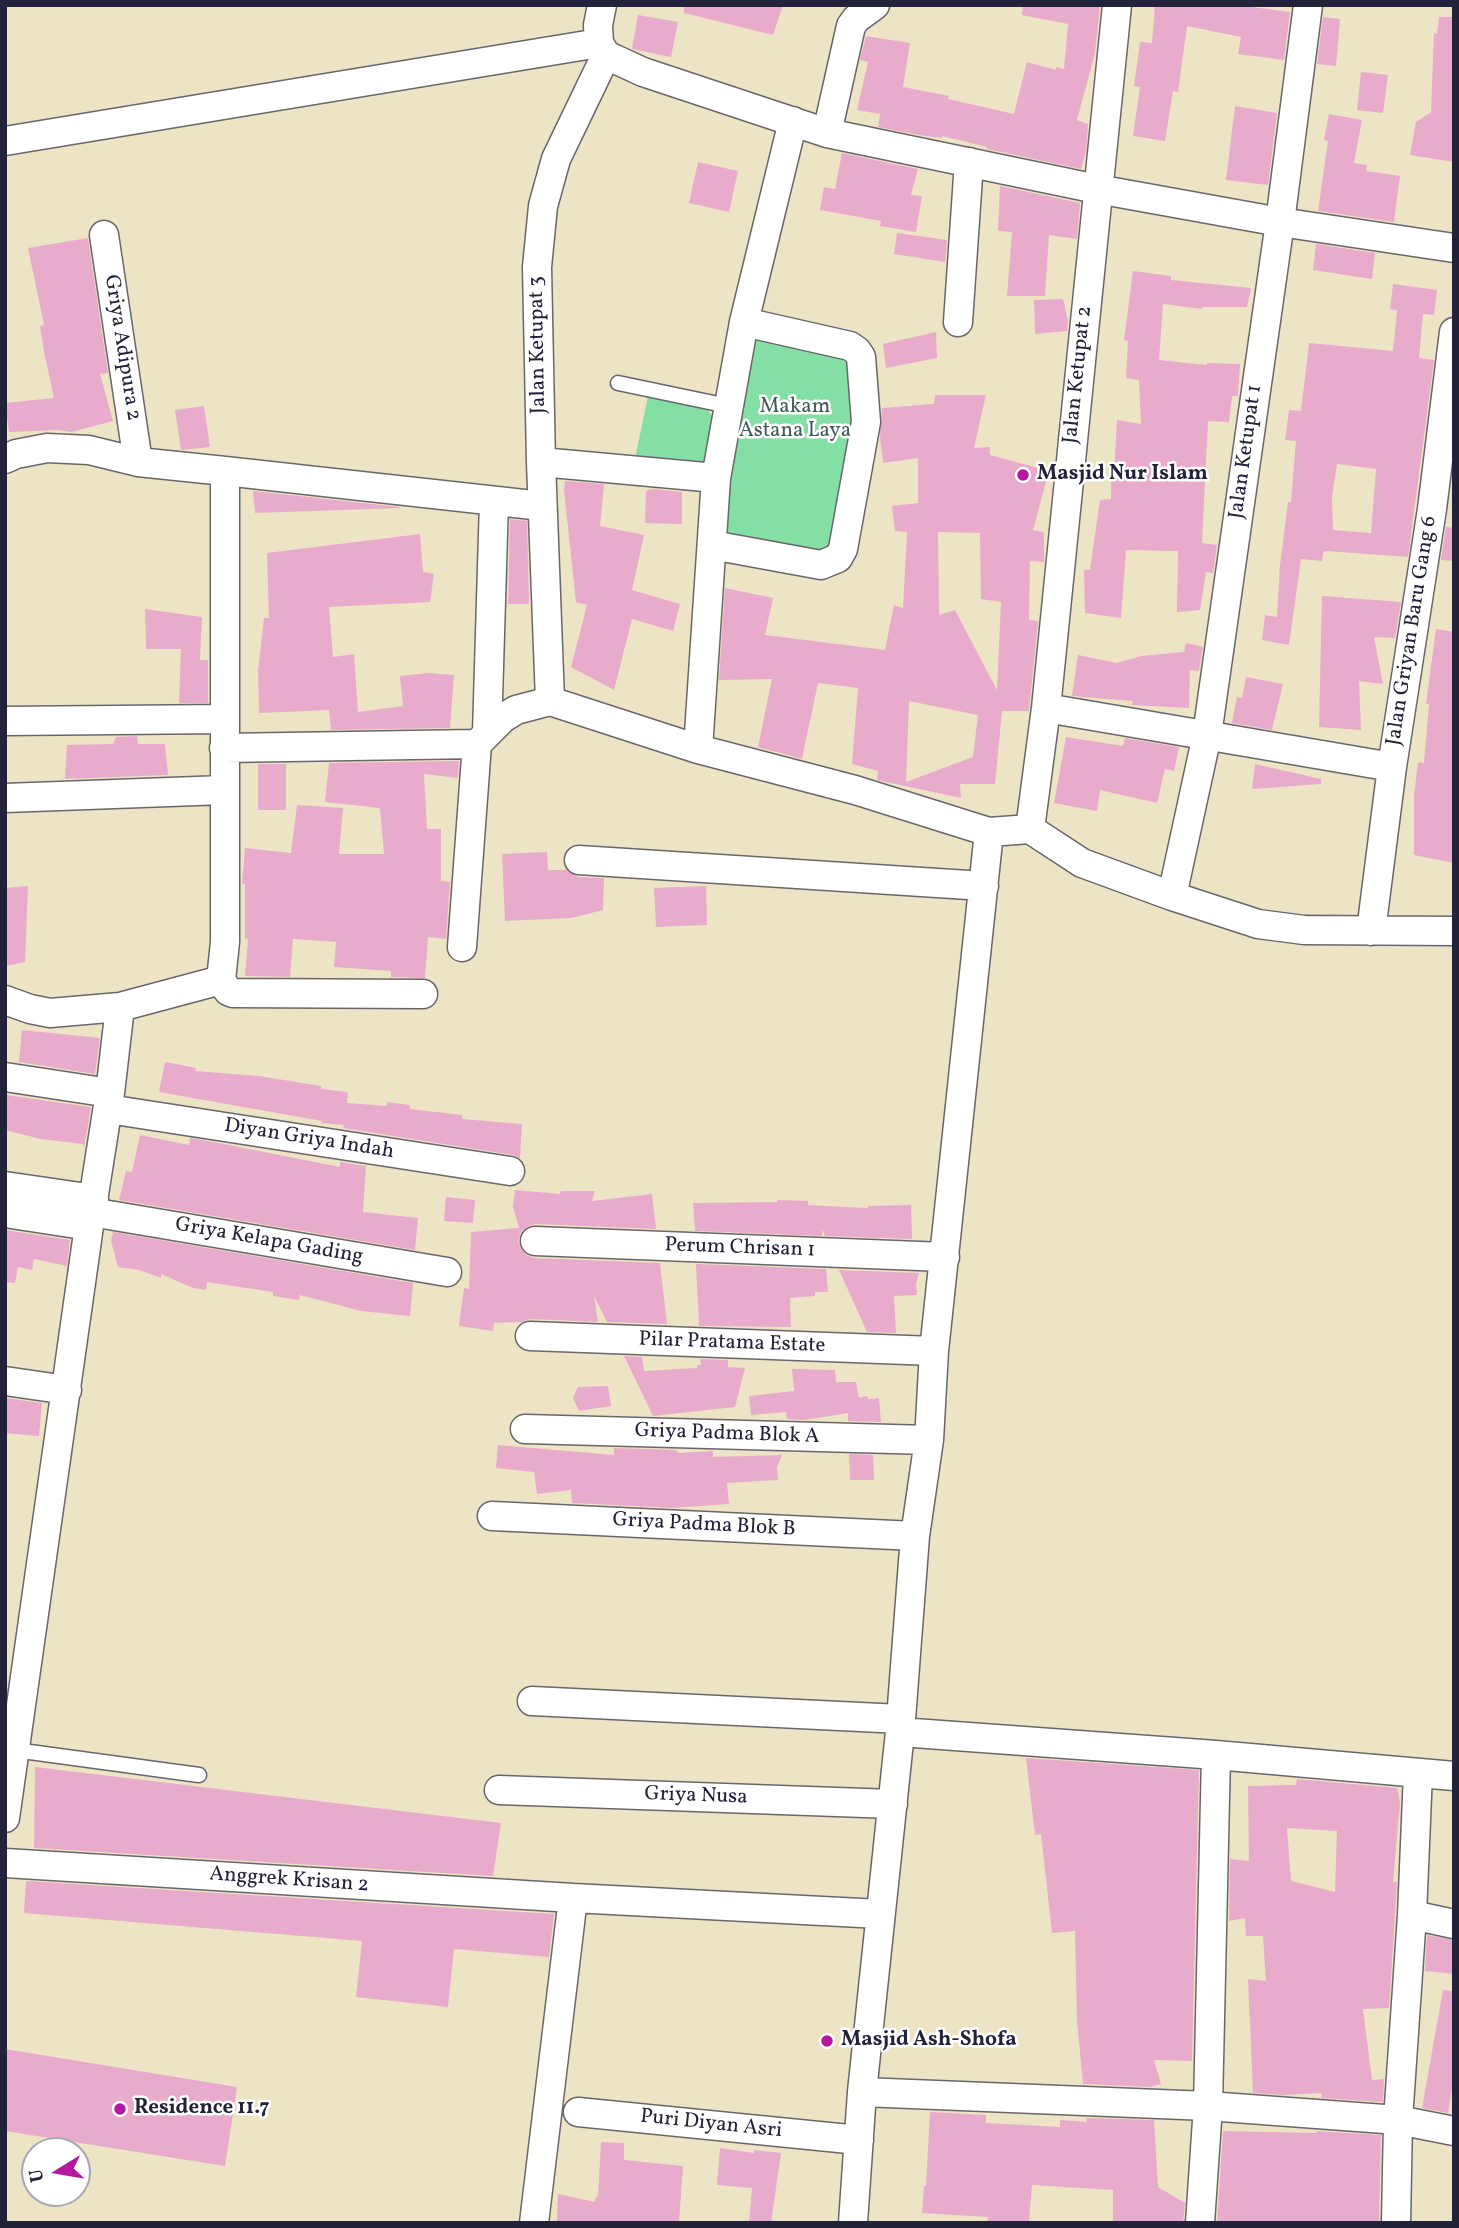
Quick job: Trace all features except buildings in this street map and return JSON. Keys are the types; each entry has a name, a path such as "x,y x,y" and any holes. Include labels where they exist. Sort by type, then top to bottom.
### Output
{"street":[{"name":"Jalan Ketupat 3","path":"550,701 537,280 543,206 556,159 603,49 598,25 602,5"},
{"path":"827,132 851,26 875,5"},
{"name":"Jalan Ketupat 2","path":"1030,829 1046,708 1117,5"},
{"name":"Jalan Ketupat 1","path":"1172,896 1207,735 1308,5"},
{"path":"5,141 603,49 643,72 827,132 1097,189 1280,222 1454,248"},
{"path":"698,749 716,478 744,322 793,121"},
{"path":"958,322 969,162"},
{"name":"Griya Adipura 2","path":"104,235 138,462"},
{"path":"712,545 821,565 838,558 843,550 866,422 861,357 857,351 850,346 744,322"},
{"name":"Jalan Griyan Baru Gang 6","path":"1371,931 1391,767 1443,510 1454,332"},
{"path":"5,459 47,448 89,450 138,462 542,506"},
{"path":"541,462 716,478"},
{"path":"225,471 225,942 221,980 228,991 233,993 424,994"},
{"path":"462,947 482,738 494,501"},
{"path":"224,748 482,738 516,710 550,701 698,749 855,790 989,832 1030,829 1082,863 1237,918 1281,928 1454,931"},
{"path":"1046,708 1391,767"},
{"path":"5,721 225,719"},
{"path":"5,798 224,790"},
{"path":"837,2223 862,2092 893,1804 915,1536 929,1440 934,1352 989,832"},
{"path":"579,860 984,886"},
{"path":"5,1000 50,1013 120,1007 221,980"},
{"path":"5,1818 15,1750 14,1687 67,1390 120,1007"},
{"name":"Diyan Griya Indah","path":"5,1077 109,1101 510,1171"},
{"path":"5,1186 92,1212"},
{"path":"5,1213 92,1212"},
{"name":"Griya Kelapa Gading","path":"92,1212 447,1272"},
{"name":"Perum Chrisan 1","path":"535,1241 945,1257"},
{"name":"Pilar Pratama Estate","path":"530,1336 934,1352"},
{"path":"5,1381 67,1390"},
{"name":"Griya Padma Blok A","path":"525,1429 929,1440"},
{"name":"Griya Padma Blok B","path":"492,1517 915,1536"},
{"path":"531,1701 900,1725 1454,1776"},
{"path":"1200,2223 1208,2106 1216,1755"},
{"path":"1396,2223 1398,2120 1412,1915 1418,1773"},
{"name":"Griya Nusa","path":"499,1790 893,1804"},
{"name":"Anggrek Krisan 2","path":"5,1863 880,1914"},
{"path":"534,2223 573,1898"},
{"path":"1412,1915 1454,1924"},
{"path":"862,2092 1208,2106 1398,2120 1454,2131"},
{"name":"Puri Diyan Asri","path":"578,2112 851,2139"},
{"path":"851,2139 853,2223"}],"lane":[{"path":"618,383 729,406"},
{"path":"15,1750 200,1775"}],"green space":[{"name":"Makam Astana Laya","path":"753,329 846,350 857,418 830,555 724,538 723,479"},
{"name":"Makam Astana Laya","path":"648,396 707,409 714,419 713,447 703,465 635,459"}],"place":[{"name":"Masjid Nur Islam","path":"1023,475"},
{"name":"Masjid Ash-Shofa","path":"827,2041"},
{"name":"Residence 11.7","path":"120,2109"}]}
